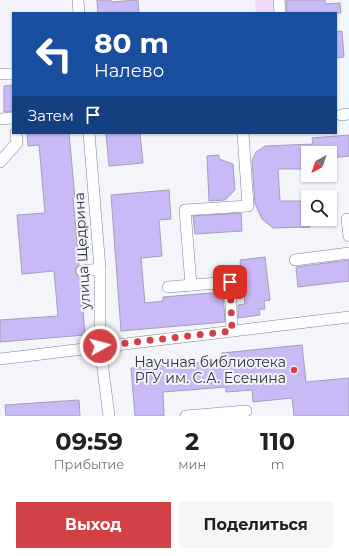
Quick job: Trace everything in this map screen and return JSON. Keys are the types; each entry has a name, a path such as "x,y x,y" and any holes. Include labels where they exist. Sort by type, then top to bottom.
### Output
{"street":[{"path":"78,0 79,12"},
{"path":"279,0 280,12"},
{"path":"1,74 12,74"},
{"path":"0,119 12,118"},
{"path":"0,162 17,143 16,134"},
{"name":"улица Щедрина","path":"89,134 100,269 100,346 109,416"},
{"path":"191,285 185,210 248,206 243,134"},
{"path":"347,219 349,236"},
{"path":"295,260 349,254"},
{"path":"82,271 100,269"},
{"path":"168,287 230,282 232,331"},
{"path":"0,359 349,317"},
{"path":"186,416 246,410"}],"shaded area":[{"path":"255,0 274,0 275,12 256,12"}],"building":[{"path":"97,0 111,0 111,2 138,0 139,12 98,12"},
{"path":"286,0 325,0 325,4 340,3 341,13 337,12 287,12"},
{"path":"342,31 344,57 337,58 337,32"},
{"path":"12,85 12,111 4,112 4,86"},
{"path":"27,134 69,134 79,265 75,271 80,278 81,283 85,335 0,342 0,320 58,316 54,271 22,274 17,215 45,213 39,145 28,146"},
{"path":"106,134 140,134 143,163 109,166"},
{"path":"349,135 349,156 337,157 337,146 301,146 301,169 278,169 280,201 301,201 301,226 310,227 273,228 262,219 255,204 252,161 256,152 265,146 313,144 312,138"},
{"path":"219,155 219,159 233,164 235,190 225,200 209,201 207,156"},
{"path":"169,190 171,219 159,220 162,256 141,258 145,303 163,301 163,297 223,292 225,322 121,331 111,195"},
{"path":"241,213 242,231 195,234 193,216"},
{"path":"265,257 270,300 264,301 265,309 259,309 260,315 238,318 238,305 245,304 240,260"},
{"path":"349,260 349,281 298,287 296,267"},
{"path":"302,345 306,382 349,378 349,416 294,416 292,398 253,402 252,390 226,392 226,387 163,392 164,416 135,416 131,368 223,361 222,353"},
{"path":"79,400 80,416 6,416 5,405"}],"place":[{"name":"Научная библиотека РГУ им. С.А. Есенина","path":"294,370"}],"route":[{"path":"100,346 232,331 230,282"}]}
